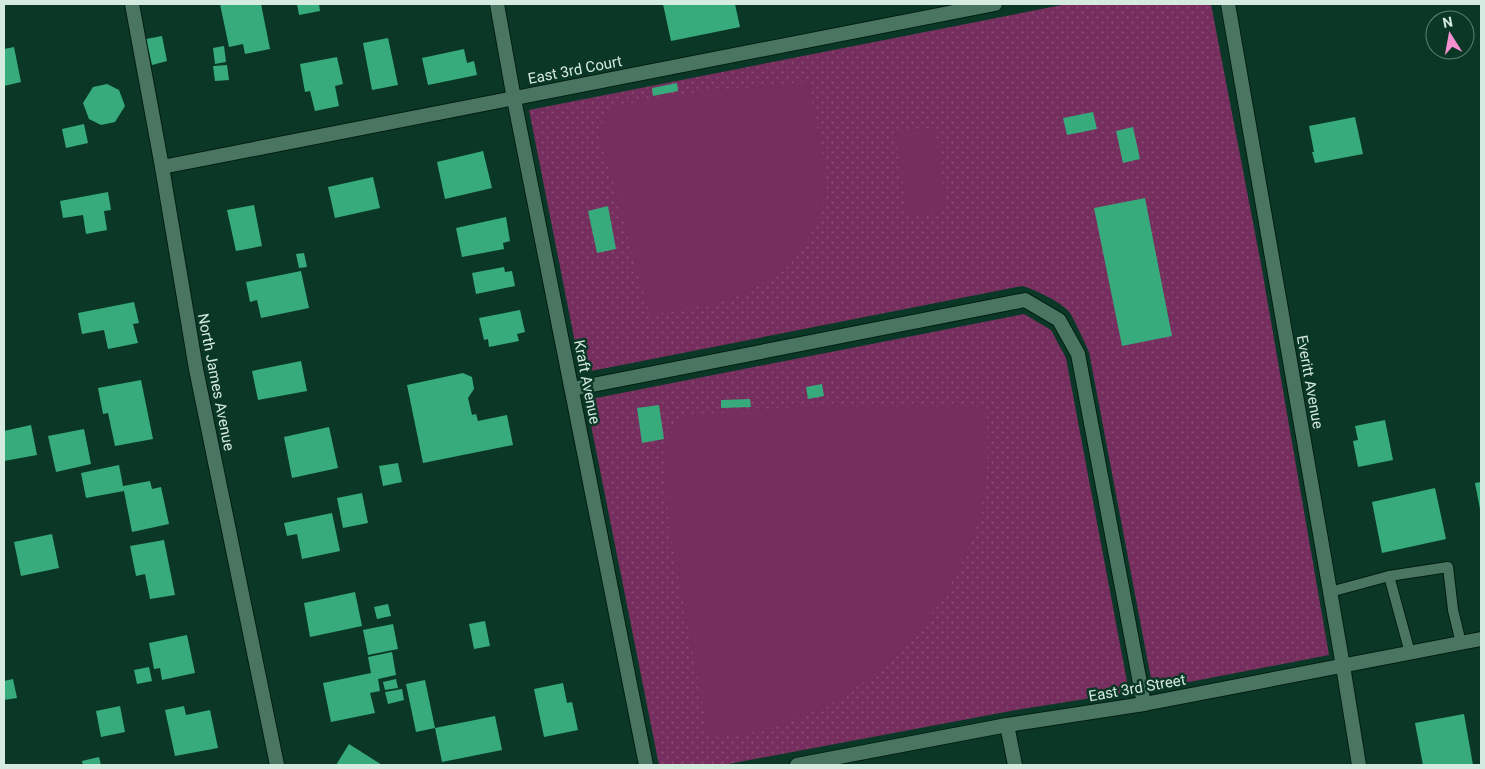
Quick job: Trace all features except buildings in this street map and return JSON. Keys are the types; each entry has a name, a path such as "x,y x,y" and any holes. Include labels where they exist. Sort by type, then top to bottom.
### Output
{"street":[{"name":"North James Avenue","path":"132,4 196,369 277,765"},
{"name":"Kraft Avenue","path":"497,4 514,99 646,765"},
{"name":"East 3rd Court","path":"162,167 995,4"},
{"name":"Everitt Avenue","path":"1228,4 1359,765"},
{"path":"572,389 1025,300 1059,320 1078,354 1144,704"},
{"name":"East 3rd Street","path":"798,765 1007,726 1144,704 1481,639"},
{"path":"1007,726 1015,765"}],"lane":[{"path":"1330,592 1389,576 1448,567 1452,610 1461,643"},
{"path":"1389,576 1410,653"}],"shaded area":[{"path":"1067,4 1211,4 1261,264 1329,655 1153,689 1089,352 1075,322 1066,309 1048,297 1022,286 581,373 529,110"},
{"path":"808,82 825,164 826,180 824,201 808,239 780,271 745,293 707,305 650,315 598,130 612,107 665,96"},
{"path":"935,128 946,211 907,216 896,133"},
{"path":"1024,314 1051,330 1066,358 1129,692 1016,710 723,765 659,765 586,400"},
{"path":"796,407 986,407 988,453 983,498 972,538 955,576 934,611 908,643 878,671 844,695 808,714 762,730 709,738 670,531 663,444 684,416"}]}
